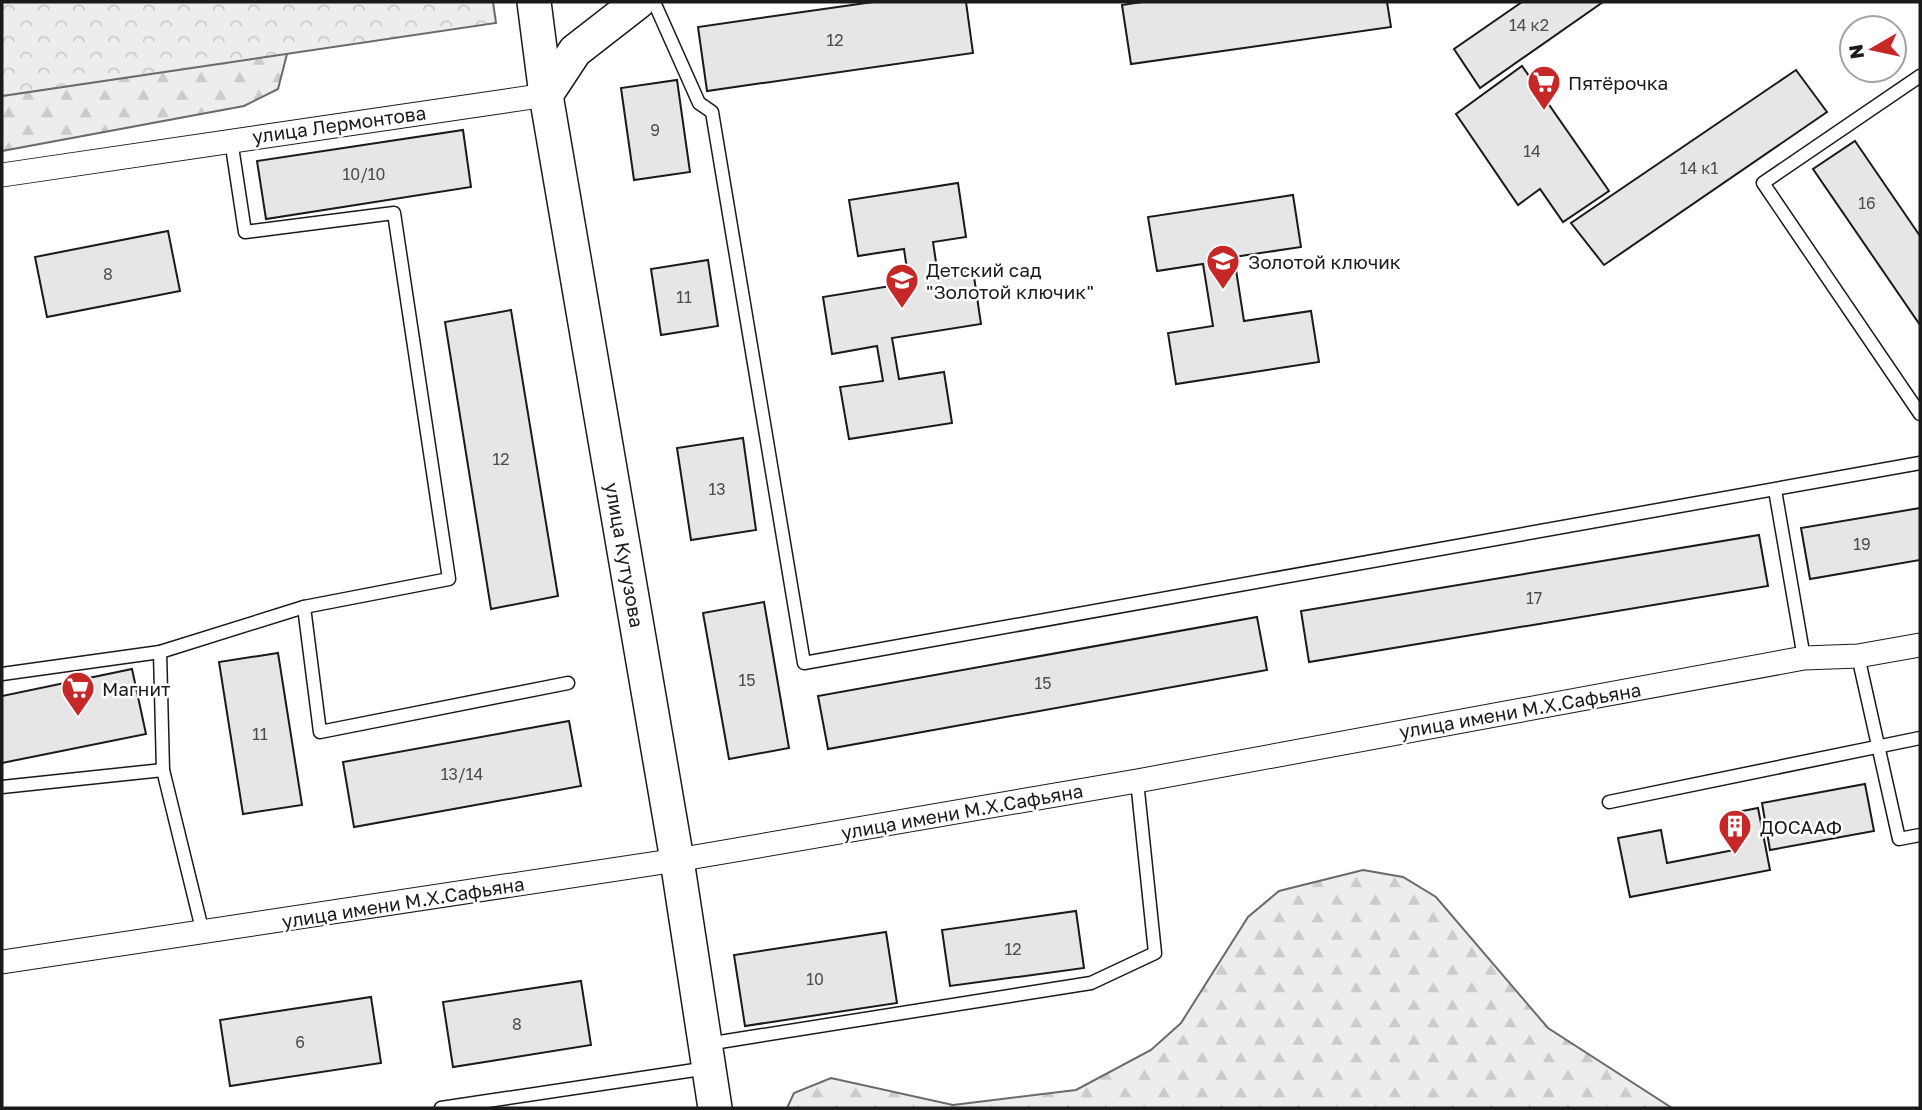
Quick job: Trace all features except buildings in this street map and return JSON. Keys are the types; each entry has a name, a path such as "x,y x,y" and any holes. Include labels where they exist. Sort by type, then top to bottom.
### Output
{"street":[{"name":"улица Кутузова","path":"534,2 546,95 677,860 715,1108"},
{"path":"546,95 575,51 638,2"},
{"name":"улица Лермонтова","path":"2,175 546,95"},
{"name":"улица имени М.Х.Сафьяна","path":"2,962 677,860 1137,780 1804,658 1858,656 1920,645"}],"lane":[{"path":"654,2 699,103 712,112 804,663 1920,463"},
{"path":"1920,76 1763,183 1920,414"},
{"path":"2,674 160,652 304,607 449,579 394,213 244,232 231,140"},
{"path":"1775,489 1804,658"},
{"path":"304,607 320,732 568,683"},
{"path":"160,652 163,770 203,933"},
{"path":"1858,656 1899,839 1920,835"},
{"path":"1609,803 1920,738"},
{"path":"2,787 163,770"},
{"path":"441,1108 519,1102 706,1056 1091,983 1155,953 1137,780"}],"green space":[{"path":"2,2 288,50 278,89 244,106 2,151"},
{"path":"2,2 493,2 496,23 2,96"},
{"path":"1363,870 1403,877 1436,897 1548,1028 1672,1108 787,1108 794,1093 831,1078 953,1105 1076,1090 1151,1050 1181,1023 1248,917 1279,891"}],"place":[{"name":"Пятёрочка","path":"1544,112"},
{"name":"Золотой ключик","path":"1223,291"},
{"name":"Детский сад \"Золотой ключик\"","path":"902,310"},
{"name":"Магнит","path":"78,718"},
{"name":"ДОСААФ","path":"1735,856"}]}
